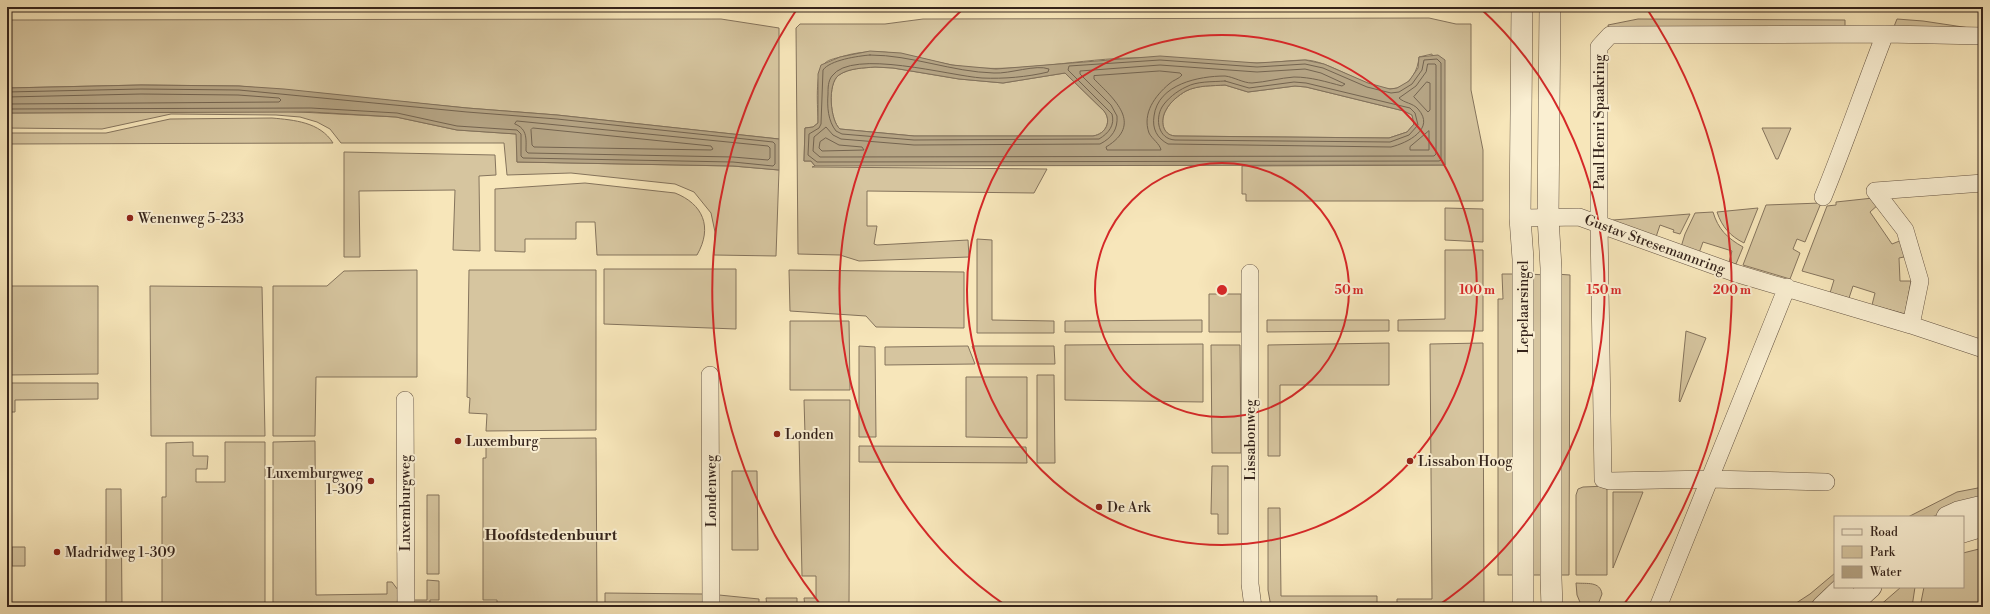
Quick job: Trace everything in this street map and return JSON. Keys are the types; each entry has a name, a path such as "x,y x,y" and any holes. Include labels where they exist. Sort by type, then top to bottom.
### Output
{"street":[{"name":"Lepelaarsingel","path":"1522,7 1520,218 1523,259 1523,607"},
{"name":"Lepelaarsingel","path":"1550,7 1548,217 1551,268 1552,607"},
{"name":"Paul Henri Spaakring","path":"1826,482 1710,479 1610,481 1603,479 1599,224 1599,47 1610,35 1885,34 1983,36"},
{"path":"1823,197 1839,161 1861,94 1885,34"},
{"path":"1911,325 1920,281 1905,230 1875,191 1983,183"},
{"name":"Gustav Stresemannring","path":"1520,218 1579,217 1735,273 1787,287 1983,349"},
{"name":"Lissabonweg","path":"1250,273 1250,584 1253,607"},
{"path":"1658,607 1787,287"},
{"name":"Londenweg","path":"710,375 711,607"},
{"name":"Luxemburgweg","path":"405,400 406,607"},
{"path":"1949,516 1958,512 1983,506"},
{"path":"1964,532 1983,526"},
{"path":"1822,607 1843,588"},
{"path":"1849,607 1870,588"}],"green space":[{"path":"795,7 903,7 883,10 795,10"},
{"path":"1429,18 1456,24 1471,24 1471,90 1483,150 1483,201 1246,201 1246,194 1242,194 1242,166 1445,165 1432,54 1419,57 1417,67 1410,80 1402,86 1388,89 1377,87 1328,66 1306,60 1242,63 1159,58 1127,58 1017,68 973,68 885,52 858,53 834,59 825,63 819,74 817,91 818,123 813,127 805,128 804,161 811,161 815,166 812,167 1047,169 1034,193 867,191 867,226 877,226 874,244 968,240 969,257 859,261 840,255 798,254 796,28 800,24 885,24 923,19"},
{"path":"721,19 779,28 779,139 557,115 467,108 239,86 141,85 7,88 7,20"},
{"path":"1638,19 1845,20 1845,29 1609,30 1608,25"},
{"path":"1897,19 1923,21 1983,30 1893,29"},
{"path":"875,67 893,68 959,79 1003,83 1065,73 1104,111 1107,123 1101,133 1093,136 914,136 840,129 834,118 831,102 831,93 835,79 847,71"},
{"path":"1225,85 1248,92 1295,86 1306,87 1404,111 1412,115 1414,124 1407,132 1389,138 1175,136 1167,133 1163,126 1163,118 1168,107 1175,99 1186,91 1195,88"},
{"path":"280,111 396,117 457,130 517,134 517,162 733,166 779,170 776,256 714,255 715,232 711,213 694,192 675,184 571,173 507,175 504,143 341,143 330,129 317,122 300,117 276,115 171,114 102,129 7,128 7,113"},
{"path":"272,118 298,121 314,126 328,136 333,143 7,144 7,133 106,133 170,119"},
{"path":"1762,128 1791,128 1778,159 1776,159"},
{"path":"344,152 495,155 496,175 479,176 480,251 453,250 455,190 359,191 360,257 344,257"},
{"path":"585,183 675,193 685,198 698,210 704,226 702,245 697,255 597,255 595,222 576,222 576,239 525,239 525,252 495,251 495,189"},
{"path":"1873,198 1879,204 1870,212 1892,244 1902,240 1909,256 1899,258 1900,281 1911,281 1905,314 1872,305 1875,293 1853,286 1849,298 1830,293 1834,280 1802,271 1827,206 1836,205 1836,202"},
{"path":"1821,203 1805,242 1797,239 1793,249 1800,253 1790,279 1743,265 1766,205"},
{"path":"1445,208 1483,209 1483,242 1445,240"},
{"path":"1758,208 1744,243 1727,230 1721,222 1717,212"},
{"path":"1713,212 1720,228 1732,240 1743,247 1736,264 1729,262 1732,251 1703,242 1699,253 1681,247 1685,234 1695,213"},
{"path":"1690,214 1680,234 1660,225 1655,240 1613,226 1613,220"},
{"path":"977,239 992,240 992,320 1054,321 1054,333 977,333"},
{"path":"1445,250 1483,250 1483,331 1398,331 1398,320 1445,319"},
{"path":"604,269 736,269 736,329 604,324"},
{"path":"417,270 417,377 316,377 315,436 273,436 273,286 327,286 344,271"},
{"path":"469,270 596,270 596,430 486,431 487,414 469,413 470,398 467,397"},
{"path":"789,270 964,272 964,328 876,327 866,316 790,311"},
{"path":"1502,274 1517,274 1518,575 1498,575 1498,299 1503,299"},
{"path":"1528,274 1546,275 1546,575 1528,575"},
{"path":"1556,274 1570,275 1569,575 1557,575"},
{"path":"7,286 98,286 98,374 7,375"},
{"path":"150,286 262,287 265,436 151,436"},
{"path":"1209,294 1241,294 1241,332 1209,332"},
{"path":"1202,320 1202,332 1065,332 1065,321"},
{"path":"1267,320 1389,320 1389,331 1267,332"},
{"path":"790,321 849,321 850,390 790,390"},
{"path":"1686,331 1706,338 1680,402 1679,401"},
{"path":"1389,343 1389,385 1280,385 1280,456 1268,456 1268,345"},
{"path":"1483,343 1484,607 1397,607 1397,599 1432,599 1430,344"},
{"path":"1203,344 1203,402 1065,400 1065,345"},
{"path":"1211,345 1240,345 1241,453 1212,453"},
{"path":"859,346 875,347 876,437 859,437"},
{"path":"968,346 975,364 885,365 885,347"},
{"path":"972,346 1054,346 1055,364 979,364"},
{"path":"1037,375 1054,375 1055,463 1037,463"},
{"path":"966,377 1027,377 1027,438 966,437"},
{"path":"7,383 98,383 98,399 15,400 15,412 11,412 7,395"},
{"path":"804,400 850,400 849,607 805,607 804,598 816,598 816,576 802,576 799,435 805,434"},
{"path":"596,438 597,607 497,607 497,600 483,600 483,458 486,458 486,439"},
{"path":"315,441 316,595 387,594 387,582 392,582 398,590 397,607 273,607 273,442"},
{"path":"193,442 193,456 208,456 207,469 196,469 196,482 225,482 225,442 265,442 265,607 162,607 162,497 166,497 166,443"},
{"path":"859,446 1026,447 1027,463 859,462"},
{"path":"1212,466 1228,466 1228,534 1218,534 1218,514 1211,514"},
{"path":"732,471 757,471 758,550 732,550"},
{"path":"1607,486 1607,575 1576,575 1576,495 1578,489 1583,487"},
{"path":"1983,487 1983,500 1950,509 1934,516 1910,516 1957,492"},
{"path":"106,489 121,489 122,607 106,607"},
{"path":"1613,492 1643,492 1613,568"},
{"path":"427,495 439,495 439,574 427,574"},
{"path":"1268,508 1280,508 1281,596 1377,596 1377,607 1271,607 1268,590"},
{"path":"12,547 25,547 25,566 12,566"},
{"path":"1983,548 1983,604 1976,607 1920,607 1924,588 1964,588 1964,553"},
{"path":"1834,574 1834,588 1815,607 1790,607 1810,594"},
{"path":"427,580 439,581 439,600 430,600 430,607 413,607 413,600 427,600"},
{"path":"1576,583 1592,584 1599,587 1602,594 1597,607 1582,607 1577,595"},
{"path":"1900,588 1915,588 1912,607 1878,607"},
{"path":"605,593 703,594 703,607 605,607"},
{"path":"719,595 759,599 759,607 719,607"},
{"path":"766,598 797,598 797,607 767,607"}],"water":[{"path":"870,51 901,53 952,65 996,69 1160,56 1257,63 1305,60 1324,64 1368,83 1390,89 1397,88 1409,81 1418,68 1419,57 1438,55 1445,60 1445,165 815,166 811,161 804,161 805,128 813,127 818,123 818,74 821,65 840,57","holes":["875,67 893,68 959,79 1003,83 1065,73 1104,111 1107,123 1101,133 1093,136 914,136 840,129 834,118 831,102 831,93 835,79 847,71","1225,85 1248,92 1295,86 1306,87 1404,111 1412,115 1414,124 1407,132 1389,138 1175,136 1167,133 1163,126 1163,118 1168,107 1175,99 1186,91 1195,88"]},
{"path":"141,85 239,86 284,89 467,108 557,115 779,139 779,170 733,166 517,162 516,134 457,130 396,117 311,112 7,113 7,88"}],"place":[{"name":"Wenenweg 5-233","path":"130,218"},
{"name":"Londen","path":"777,434"},
{"name":"Luxemburg","path":"458,441"},
{"name":"Lissabon Hoog","path":"1410,461"},
{"name":"Luxemburgweg 1-309","path":"371,481"},
{"name":"De Ark","path":"1099,507"},
{"name":"Madridweg 1-309","path":"57,552"}],"district":[{"name":"Hoofdstedenbuurt","path":"551,535"}]}
